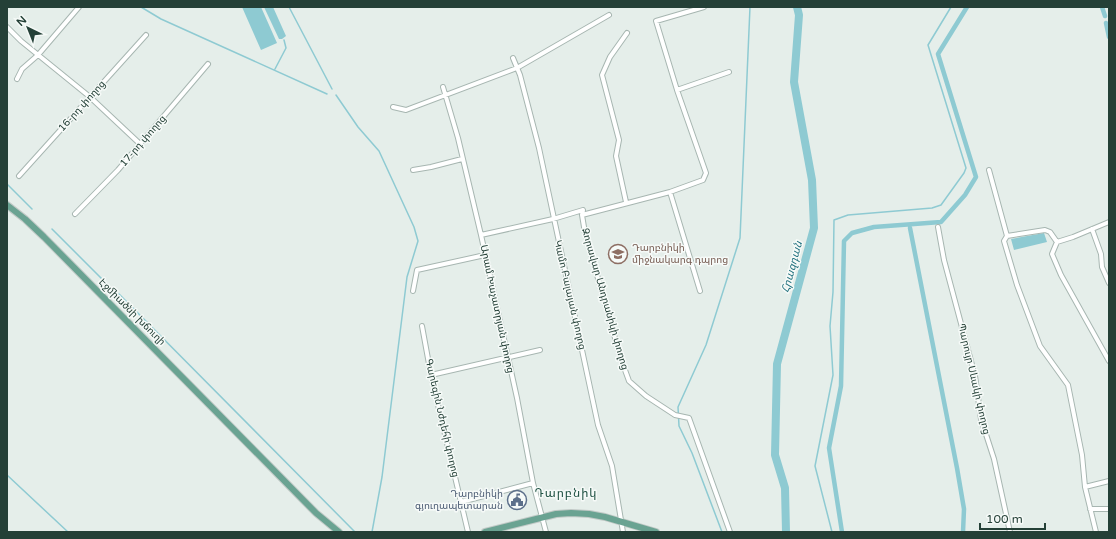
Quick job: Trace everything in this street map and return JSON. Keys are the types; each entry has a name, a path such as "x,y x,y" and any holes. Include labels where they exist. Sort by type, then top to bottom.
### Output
{"main road":[{"name":"Էջմիածնի խճուղի","path":"7,206 25,218 316,513 339,532"},
{"path":"485,532 562,513 581,513 621,521 656,532"}],"street":[{"path":"17,79 22,69 38,54 79,7"},
{"path":"704,7 656,21 677,90 730,72"},
{"path":"393,107 406,110 517,68 609,15"},
{"path":"7,27 90,97 139,143"},
{"path":"626,202 616,156 619,140 602,75 610,57 627,33"},
{"name":"16-րդ փողոց","path":"19,176 146,35"},
{"name":"Կամո Բալայան փողոց","path":"513,58 539,148 598,425 612,466 623,532"},
{"name":"17-րդ փողոց","path":"75,214 118,170 139,143 180,99 208,64"},
{"name":"Արամ Խաչատրյան փողոց","path":"443,87 481,235 533,483 546,532"},
{"name":"Զորավար Անդրանիկի փողոց","path":"677,90 706,173 706,177 703,180 670,192 626,202 582,215 585,233 621,359 630,381 646,396 675,415 689,418 730,532"},
{"path":"413,170 462,159"},
{"path":"989,170 1007,236 1004,241 1017,285 1040,346 1068,385 1082,455 1085,487 1096,532"},
{"path":"670,192 700,291"},
{"path":"481,235 553,219 583,210 582,215"},
{"path":"1109,222 1057,242 1052,254 1060,275 1109,361"},
{"name":"Պարույր Սևակի փողոց","path":"938,226 944,260 975,376 981,419 994,459 1010,532"},
{"path":"1092,229 1101,254 1102,267 1109,283"},
{"path":"1007,236 1045,230 1050,232 1057,242"},
{"path":"412,291 417,270 485,255"},
{"name":"Գարեգին Նժդեհի փողոց","path":"422,326 431,375 468,532"},
{"path":"431,375 540,350"},
{"path":"1085,487 1109,481"},
{"path":"461,502 533,483"},
{"path":"1090,509 1109,509"}],"water":[{"path":"242,7 261,7 277,43 261,50"},
{"path":"264,7 273,7 286,36 282,39 279,39"},
{"path":"1044,233 1047,242 1014,250 1011,239"}],"waterway":[{"path":"141,7 161,19 327,94"},
{"path":"289,7 332,89"},
{"path":"722,532 692,453 679,426 678,407 706,345 740,238 750,7"},
{"name":"Հրազդան","path":"786,532 785,488 775,455 777,364 814,228 812,180 794,82 799,15 797,7"},
{"path":"832,532 815,466 833,375 830,326 833,292 834,220 848,215 932,208 941,205 964,173 966,168 928,45 951,7"},
{"path":"842,532 829,448 841,386 844,241 852,233 874,227 941,222 965,195 976,177 938,54 967,7"},
{"path":"1102,7 1105,16"},
{"path":"1106,23 1109,37"},
{"path":"275,69 286,48 284,40"},
{"path":"336,95 358,127 379,151 414,227 418,241 407,277 382,477 372,532"},
{"path":"7,184 32,209"},
{"path":"910,228 957,468 964,509 963,532"},
{"path":"52,229 109,286"},
{"path":"119,294 355,532"},
{"path":"7,475 68,532"}],"place":[{"name":"Դարբնիկի միջնակարգ դպրոց","path":"618,254"},
{"name":"Դարբնիկի գյուղապետարան","path":"517,500"}],"district":[{"name":"Դարբնիկ","path":"566,493"}]}
